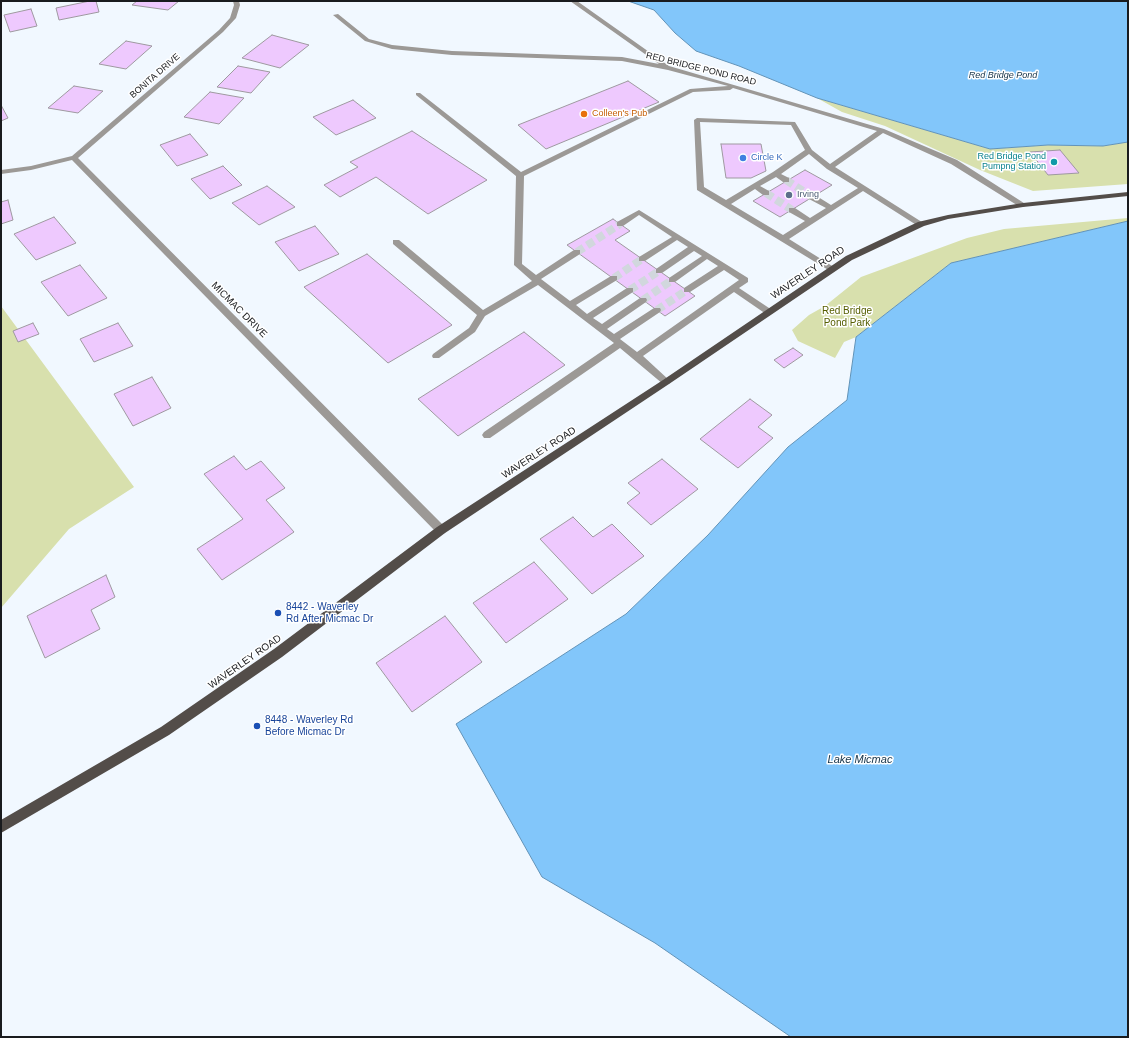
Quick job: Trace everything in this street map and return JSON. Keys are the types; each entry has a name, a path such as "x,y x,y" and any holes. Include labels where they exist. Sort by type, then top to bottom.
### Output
{"main road":[{"name":"WAVERLEY ROAD","path":"1,827 165,732 278,653 441,530 666,382 850,258 921,224 948,217 1023,205 1128,194"}],"street":[{"name":"BONITA DRIVE","path":"74,158 221,31 233,18 237,5 236,1"},
{"path":"573,1 669,68"},
{"name":"RED BRIDGE POND ROAD","path":"336,15 367,40 392,47 452,53 622,59 669,68 738,87 882,130 954,162 1023,205"},
{"path":"520,175 692,90 738,87"},
{"path":"418,94 520,175"},
{"path":"833,269 700,188 697,120 793,123 809,151 862,188 921,224"},
{"path":"830,166 882,130"},
{"path":"726,204 776,174 809,151"},
{"path":"1,172 31,168 74,158"},
{"name":"MICMAC DRIVE","path":"74,158 441,530"},
{"path":"776,174 786,180"},
{"path":"520,175 518,265 637,356 666,382"},
{"path":"755,186 766,193"},
{"path":"783,239 862,188"},
{"path":"812,197 831,208"},
{"path":"792,210 810,221"},
{"path":"620,224 639,212 745,280 637,356"},
{"path":"642,259 677,237"},
{"path":"396,242 482,314"},
{"path":"659,271 694,247"},
{"path":"436,356 472,330 482,314 577,252"},
{"path":"672,280 707,256"},
{"path":"687,290 724,266"},
{"path":"570,305 614,278"},
{"path":"734,288 769,312"},
{"path":"587,318 630,290"},
{"path":"601,329 643,300"},
{"path":"487,435 618,341 658,310"}],"green space":[{"path":"817,98 990,149 1048,145 1103,146 1128,142 1128,184 1033,191 980,170 885,126 842,112"},
{"name":"Red Bridge Pond Park","path":"1128,218 1128,221 951,263 856,337 844,342 835,358 798,341 792,330 809,315 825,306 861,277 967,238 1004,229"},
{"path":"1,306 134,487 69,529 1,608"}],"water":[{"name":"Red Bridge Pond","path":"628,1 1128,1 1128,142 1103,146 1048,145 990,149 817,98 739,66 696,51 675,33 654,10"},
{"name":"Lake Micmac","path":"1128,221 1128,1037 791,1037 655,943 542,877 456,724 626,614 708,535 788,447 847,400 856,337 951,263"}],"building":[{"path":"96,1 99,12 59,20 56,8"},
{"path":"137,1 179,1 168,10 132,5"},
{"path":"31,9 37,26 10,32 4,15"},
{"path":"272,35 309,45 280,68 242,58"},
{"path":"126,41 152,46 126,69 99,64"},
{"path":"238,66 270,72 251,93 217,87"},
{"path":"628,81 659,102 546,149 518,125"},
{"path":"74,86 103,91 78,113 48,108"},
{"path":"210,92 244,98 219,124 184,117"},
{"path":"353,100 376,118 336,135 313,117"},
{"path":"1,105 8,118 1,121"},
{"path":"412,131 487,180 428,214 376,177 340,197 324,185 358,167 350,162"},
{"path":"190,134 208,155 177,166 160,145"},
{"name":"Circle K","path":"721,144 761,144 766,171 751,178 726,178"},
{"name":"Red Bridge Pond Pumpng Station","path":"1060,150 1079,173 1048,175 1030,152"},
{"path":"223,166 242,185 210,199 191,179"},
{"name":"Irving","path":"805,170 832,185 780,217 753,201"},
{"path":"267,186 295,207 259,225 232,203"},
{"path":"8,200 13,220 1,224 1,202"},
{"path":"54,217 76,243 36,260 14,234"},
{"path":"613,219 630,231 615,240 695,296 665,316 567,245"},
{"path":"315,226 339,254 299,271 275,242"},
{"path":"367,254 452,325 388,363 304,287"},
{"path":"80,265 107,298 68,316 41,282"},
{"path":"33,323 39,334 18,342 13,331"},
{"path":"118,323 133,346 94,362 80,339"},
{"path":"524,332 565,365 458,436 418,399"},
{"path":"793,348 803,355 784,368 774,360"},
{"path":"152,377 171,408 133,426 114,394"},
{"path":"750,399 772,415 758,427 773,438 738,468 700,439"},
{"path":"234,456 246,470 261,461 285,488 266,500 294,532 222,580 197,549 243,519 204,474"},
{"path":"662,459 698,489 651,525 627,503 640,493 628,483"},
{"path":"573,517 593,537 612,524 644,556 592,594 540,539"},
{"path":"534,562 568,599 506,643 473,603"},
{"path":"106,575 115,597 91,610 100,629 45,658 27,616"},
{"path":"445,616 482,662 412,712 376,663"}],"tunnel":[{"path":"786,180 812,197"},
{"path":"766,193 792,210"},
{"path":"577,252 620,224"},
{"path":"614,278 642,259"},
{"path":"630,290 659,271"},
{"path":"643,300 672,280"},
{"path":"657,310 687,290"}],"place":[{"name":"Colleen's Pub","path":"584,114"},
{"name":"Circle K","path":"743,158"},
{"name":"Red Bridge Pond Pumpng Station","path":"1054,162"},
{"name":"Irving","path":"789,195"},
{"name":"8442 - Waverley Rd After Micmac Dr","path":"278,613"},
{"name":"8448 - Waverley Rd Before Micmac Dr","path":"257,726"}]}
